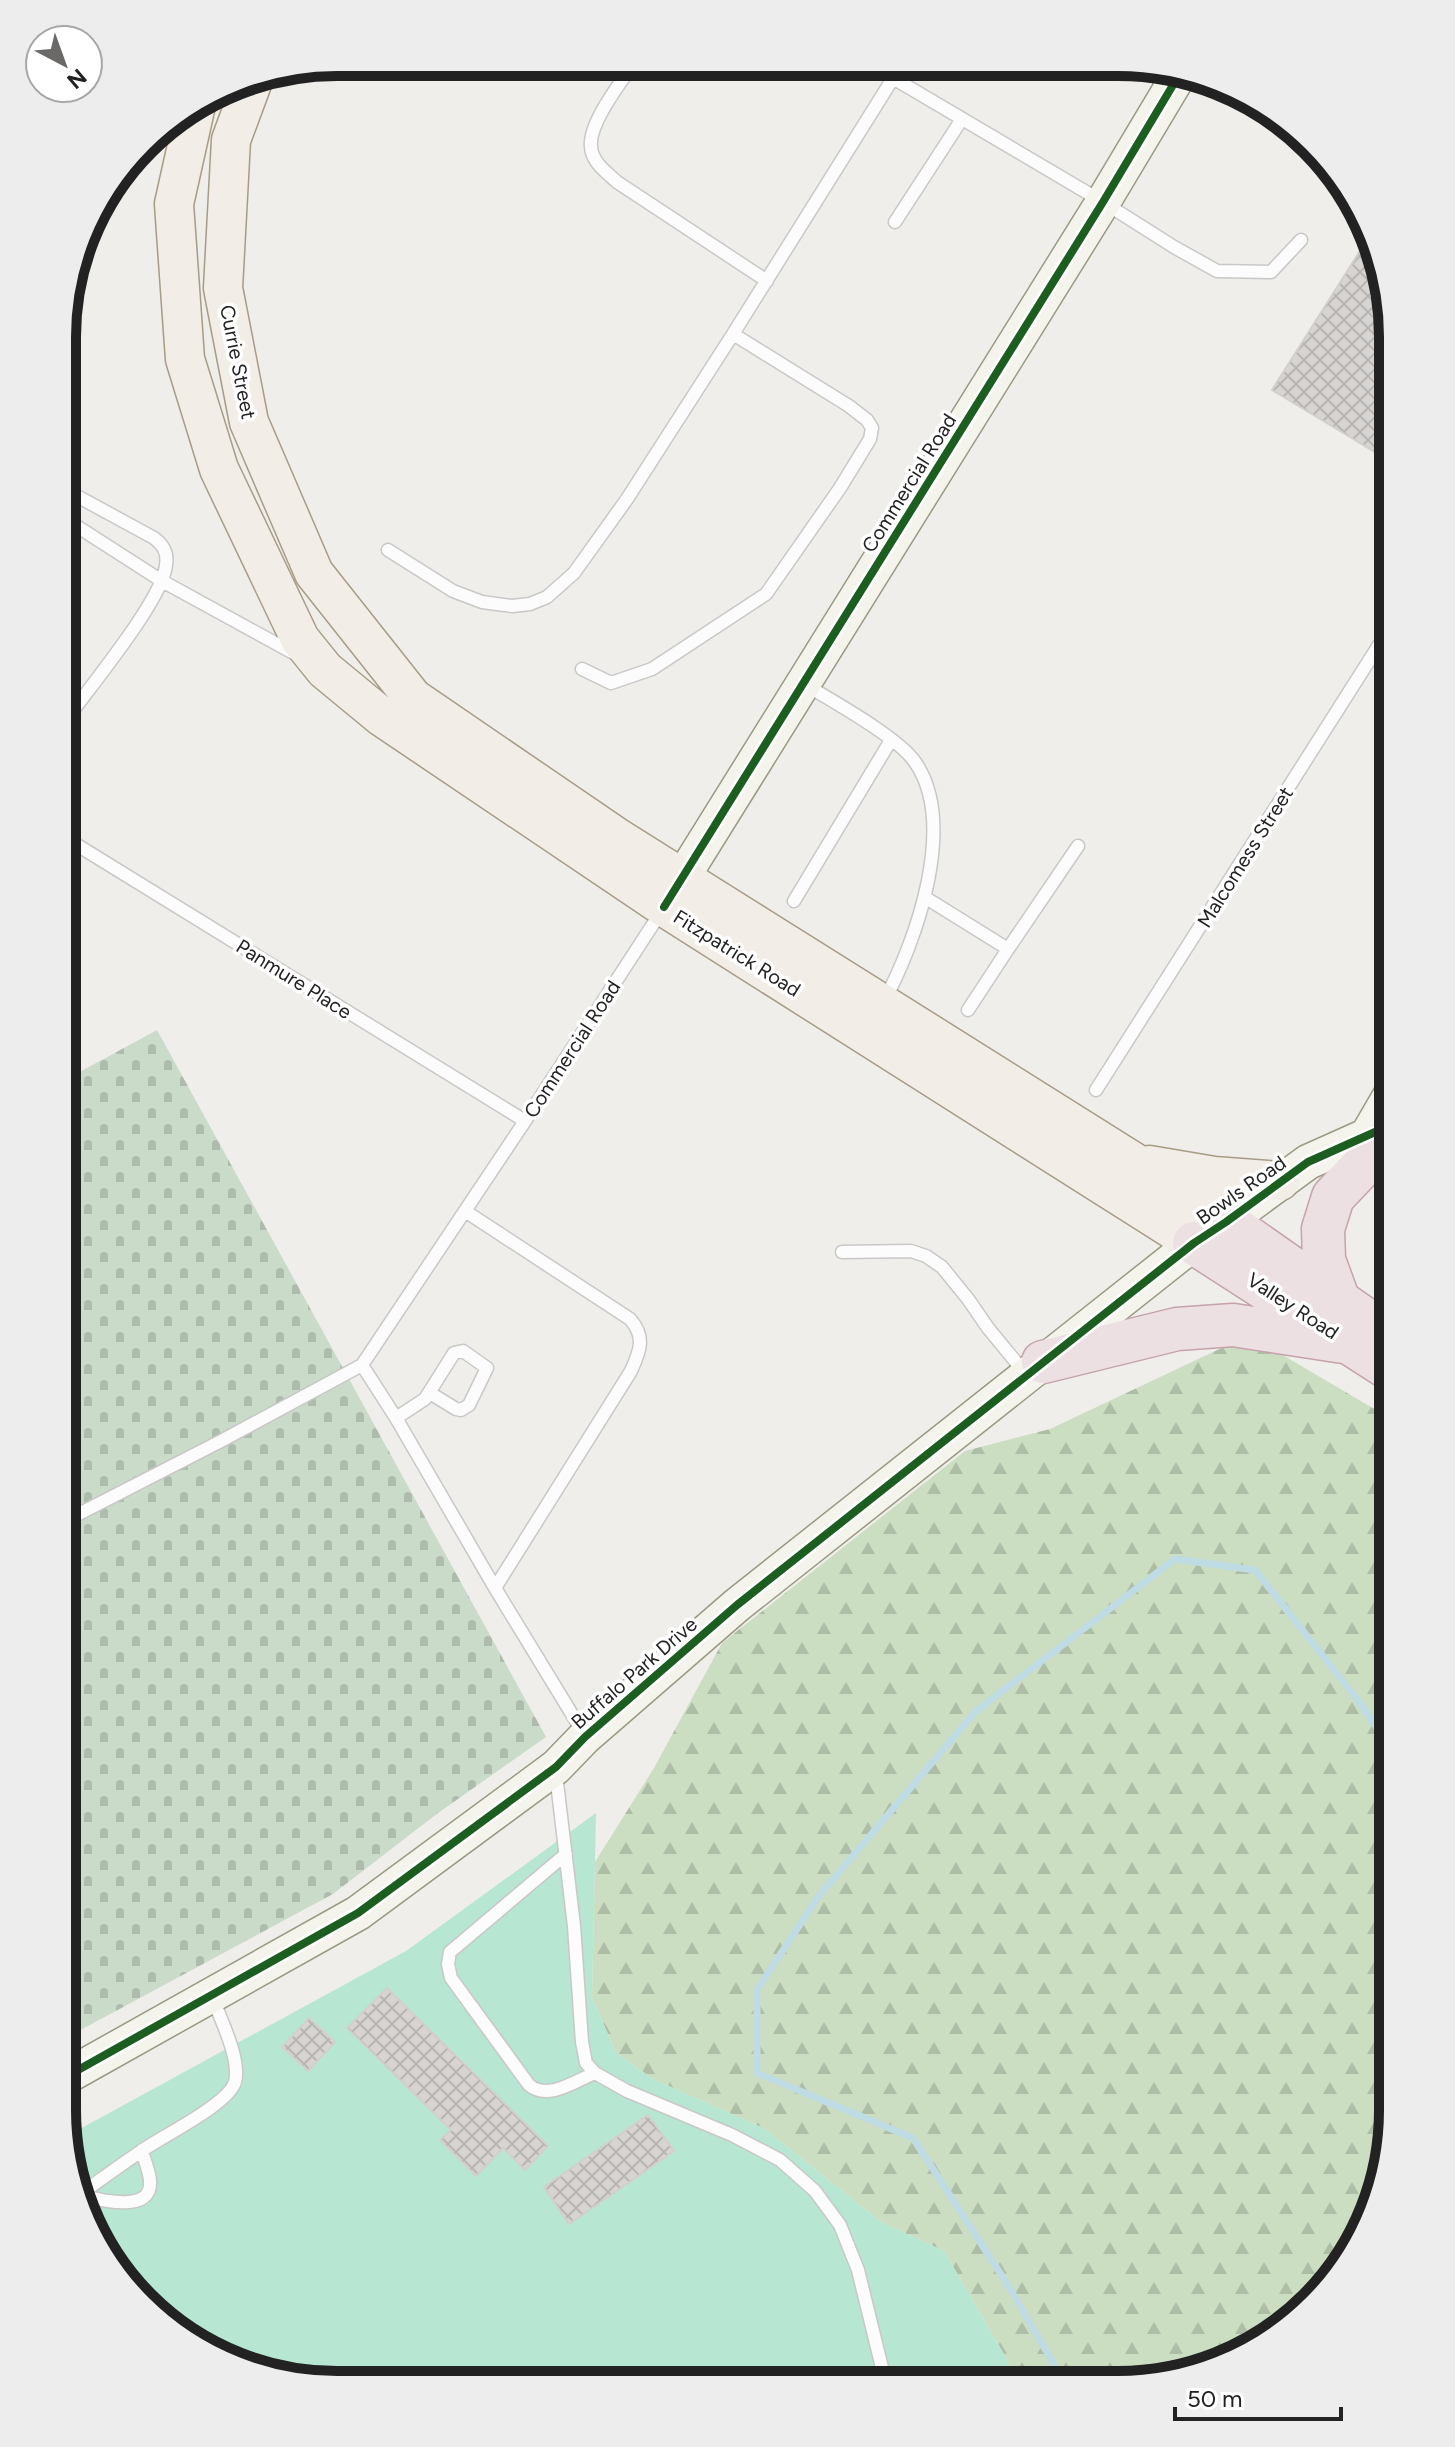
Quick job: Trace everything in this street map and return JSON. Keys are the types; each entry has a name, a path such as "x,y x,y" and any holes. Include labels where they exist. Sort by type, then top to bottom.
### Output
{"highway":[{"path":"1339,1301 1324,1260 1323,1229 1333,1197 1379,1138"},
{"name":"Valley Road","path":"1210,1232 1339,1301 1378,1328"},
{"name":"Valley Road","path":"1210,1232 1350,1343 1378,1362"},
{"path":"1035,1369 1177,1329 1233,1325 1350,1343"}],"main road":[{"name":"Currie Street","path":"249,92 231,140 223,288 249,422 314,573 413,698"},
{"path":"193,120 174,204 185,359 219,469 300,639 325,670"},
{"name":"Fitzpatrick Road","path":"325,670 382,717 673,892 1210,1232"},
{"name":"Fitzpatrick Road","path":"413,698 615,836 673,892 883,1004 1134,1162 1210,1232"},
{"path":"1134,1162 1214,1176 1280,1181"}],"street":[{"name":"Commercial Road","path":"673,892 1174,83"},
{"name":"Bowls Road","path":"1210,1232 1308,1162 1379,1133"},
{"name":"Buffalo Park Drive","path":"76,2071 358,1913 556,1767 585,1737 737,1605 1210,1232"}],"lane":[{"path":"622,76 592,130 590,148 597,163 617,182 767,281"},
{"path":"388,550 453,591 482,602 512,606 530,604 547,597 574,573 627,499 893,78 1217,271 1271,272 1301,240"},
{"path":"895,222 962,119"},
{"path":"582,669 611,683 652,669 766,594 870,439 872,428 867,420 849,406 733,334"},
{"path":"76,496 154,538 164,546 167,563 162,581 136,623 76,706"},
{"name":"Fitzpatrick Road","path":"76,526 162,581 325,670"},
{"name":"Malcomess Street","path":"1096,1090 1379,645"},
{"path":"803,683 891,740 914,760 925,781 933,818 926,898 901,969 883,1004"},
{"path":"794,901 891,740"},
{"name":"Panmure Place","path":"76,844 525,1121"},
{"path":"968,1010 1078,846"},
{"name":"Commercial Road","path":"362,1365 673,892"},
{"path":"926,898 1008,949"},
{"path":"465,1211 630,1319 641,1337 641,1350 631,1371 495,1588"},
{"path":"842,1252 911,1251 926,1256 942,1267 988,1328 1035,1369"},
{"path":"396,1418 421,1403 430,1393 454,1353 463,1351 487,1368 469,1405 461,1410 430,1393"},
{"path":"76,1515 362,1365 585,1737"},
{"path":"556,1767 586,2063 595,2073 627,2091 732,2135 780,2160 815,2191 840,2225 858,2270 883,2371"},
{"path":"566,1854 450,1952 448,1964 451,1978 536,2092 547,2093 595,2073"},
{"path":"89,2188 228,2094 235,2082 233,2050 212,1996"},
{"path":"92,2198 111,2203 140,2199 151,2182 142,2150"}],"green space":[{"path":"157,1030 546,1737 438,1813 333,1894 76,2032 76,1074"},
{"path":"1249,1335 1378,1411 1378,2127 1374,2161 1359,2210 1344,2241 1303,2295 1249,2336 1218,2351 1169,2366 1135,2370 1012,2371 944,2251 881,2222 765,2129 653,2079 616,2053 592,1997 595,1862 654,1768 722,1643 965,1451 1050,1429"},
{"path":"596,1813 592,1997 616,2053 653,2079 765,2129 881,2222 944,2251 1012,2371 303,2369 237,2351 206,2336 178,2317 152,2295 111,2241 85,2178 77,2130 406,1951"}],"building":[{"path":"1362,247 1374,286 1378,320 1379,455 1272,390"},
{"path":"387,1988 548,2146 525,2170 503,2148 476,2176 440,2140 451,2130 347,2028"},
{"path":"309,2018 335,2042 308,2071 282,2047"},
{"path":"648,2115 674,2151 569,2224 544,2187"}],"waterway":[{"path":"1058,2371 1009,2287 913,2138 757,2073 757,1990 818,1897 975,1712 1175,1559 1255,1570 1378,1730"}],"cycle path":[{"path":"664,907 1174,83"},
{"path":"76,2071 358,1913 556,1767 585,1737 737,1605 1194,1243 1308,1162 1379,1130"}]}
